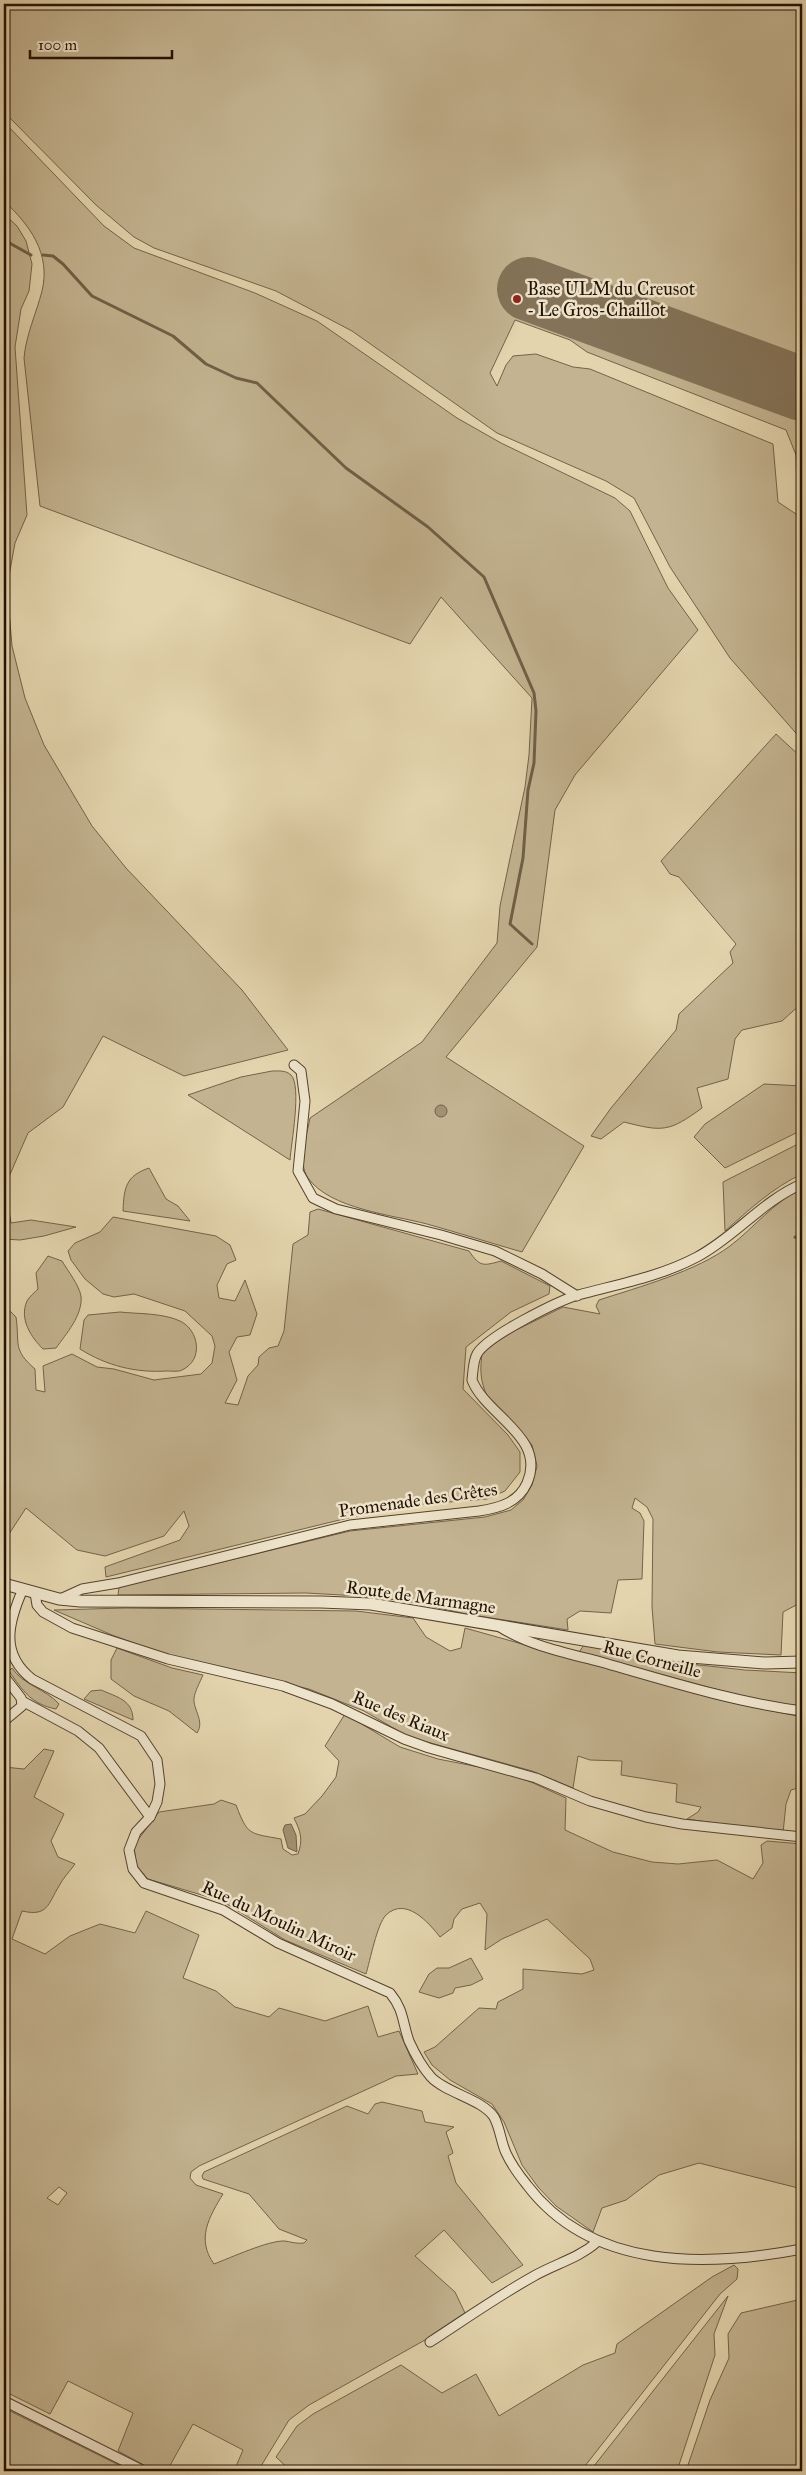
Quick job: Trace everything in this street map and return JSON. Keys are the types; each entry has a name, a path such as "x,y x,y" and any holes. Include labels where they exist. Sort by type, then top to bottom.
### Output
{"street":[{"path":"294,1065 301,1071 304,1101 298,1171 313,1198 336,1209 441,1235 495,1251 542,1274 577,1296"},
{"name":"Promenade des Crêtes","path":"59,1599 82,1589 118,1583 350,1525 479,1511 500,1507 512,1501 525,1487 531,1474 529,1452 527,1445 514,1428 487,1404 475,1389 472,1380 477,1354 486,1344 504,1331 577,1296 634,1282 671,1270 716,1246 764,1207 788,1190 802,1184"},
{"name":"Route de Marmagne","path":"4,1584 59,1599 80,1601 371,1604 678,1656 765,1663 802,1662"},
{"name":"Rue du Moulin Miroir","path":"23,1589 9,1628 9,1648 21,1671 51,1689 141,1736 157,1760 160,1784 157,1802 150,1817 136,1832 128,1850 133,1869 144,1883 224,1910 278,1943 390,1993 399,2004 409,2041 431,2077 493,2116 510,2160 528,2186 560,2218 598,2242 620,2250 661,2257 696,2260 753,2258 802,2249"},
{"name":"Rue des Riaux","path":"35,1593 37,1605 43,1612 72,1628 183,1663 283,1686 332,1704 404,1739 429,1748 536,1778 590,1800 646,1817 682,1824 802,1837"},
{"path":"4,1621 14,1612"},
{"name":"Rue Corneille","path":"498,1626 519,1639 627,1670 770,1706 802,1710"},
{"path":"4,1676 22,1702 78,1731 99,1748 150,1817"},
{"path":"4,1721 22,1706 22,1702"},
{"path":"430,2342 513,2288 554,2264 584,2253 598,2242"},
{"path":"4,2401 144,2471"}],"shaded area":[{"path":"4,4 802,4 802,495 797,490 796,455 786,430 587,352 570,340 515,320 490,373 497,386 506,365 513,356 536,354 573,367 590,369 773,444 778,502 802,518 802,740 730,658 670,567 634,498 606,481 497,433 352,331 276,291 154,248 134,237 96,205 4,112"},
{"path":"4,122 104,226 134,248 255,293 317,321 457,418 501,443 615,498 630,511 668,588 698,630 575,775 555,810 537,947 446,1057 584,1146 522,1252 427,1224 380,1214 346,1204 318,1189 305,1172 303,1157 310,1118 422,1042 497,943 500,906 525,787 532,698 441,597 410,644 40,506 24,358 29,333 42,291 44,265 41,253 30,230 4,201"},
{"path":"4,214 17,226 26,241 32,264 29,291 21,309 15,347 27,515 15,543 7,587 12,646 25,698 44,745 92,826 126,868 242,990 288,1050 184,1076 103,1036 63,1107 28,1133 5,1186 11,1223 31,1220 76,1227 44,1236 20,1240 4,1239"},
{"path":"776,734 802,758 802,1003 782,1021 742,1030 735,1039 728,1079 697,1088 702,1108 691,1116 673,1126 665,1128 624,1122 601,1139 591,1136 611,1108 676,1030 679,1014 733,963 730,952 736,944 679,877 670,874 661,861"},
{"path":"272,1071 287,1072 294,1081 296,1103 290,1160 188,1095 241,1077"},
{"path":"764,1084 802,1086 802,1130 725,1168 694,1137 705,1124"},
{"path":"441,1105 447,1111 441,1117 435,1111"},
{"path":"802,1142 802,1174 752,1207 725,1231 723,1182"},
{"path":"149,1168 166,1199 178,1206 190,1221 123,1211 124,1195 131,1179 141,1171"},
{"path":"802,1189 802,1602 783,1612 781,1655 718,1652 655,1644 652,1607 653,1519 647,1507 635,1498 632,1508 640,1513 644,1521 642,1579 618,1580 611,1613 580,1611 567,1619 568,1630 466,1614 407,1601 359,1596 306,1593 118,1595 119,1587 350,1531 485,1517 511,1510 523,1500 532,1485 537,1466 532,1445 487,1396 481,1375 482,1353 504,1336 563,1307 600,1314 596,1306 599,1300 685,1271 717,1255 739,1239 782,1201"},
{"path":"318,1209 469,1251 482,1264 501,1261 550,1286 549,1294 511,1312 466,1347 463,1389 508,1435 520,1452 520,1472 505,1491 487,1499 397,1506 106,1577 105,1567 180,1540 189,1526 184,1511 164,1536 105,1556 77,1550 26,1508 9,1534 4,1531 4,1309 7,1308 16,1317 18,1346 23,1356 35,1369 36,1390 45,1392 43,1366 72,1354 97,1367 114,1369 154,1380 201,1374 212,1363 215,1346 212,1336 185,1311 134,1294 114,1297 103,1294 85,1279 71,1260 68,1251 75,1243 100,1232 113,1217 216,1236 230,1245 236,1260 227,1264 217,1285 219,1298 235,1301 245,1280 257,1314 250,1335 237,1337 229,1352 237,1380 225,1403 238,1405 248,1376 258,1365 259,1357 269,1348 278,1346 284,1331 293,1244 308,1235 310,1212"},
{"path":"48,1256 62,1261 78,1287 81,1303 77,1317 56,1348 43,1349 34,1339 25,1321 24,1314 27,1301 38,1289 36,1273"},
{"path":"120,1312 159,1315 180,1321 186,1325 195,1338 196,1352 194,1359 181,1371 144,1371 111,1364 80,1349 84,1320 88,1315"},
{"path":"125,1608 356,1611 413,1618 426,1637 450,1651 461,1648 465,1628 729,1702 802,1717 802,1787 791,1790 786,1804 783,1833 687,1819 698,1812 701,1807 676,1802 677,1784 621,1775 622,1761 590,1760 578,1756 573,1788 532,1771 409,1737 364,1711 309,1689 175,1658 112,1635 54,1610"},
{"path":"584,1645 681,1663 745,1670 802,1673 802,1707 770,1704 579,1652"},
{"path":"117,1648 172,1668 203,1675 194,1698 200,1724 197,1733 169,1711 134,1696 111,1679 111,1660"},
{"path":"12,1668 22,1679 54,1699 59,1704 56,1709 40,1704 28,1696 9,1671"},
{"path":"101,1690 123,1700 130,1708 133,1720 84,1699 91,1691"},
{"path":"345,1714 400,1747 438,1759 500,1771 531,1782 566,1798 565,1830 613,1852 652,1862 678,1864 717,1860 753,1879 763,1863 761,1845 767,1841 802,1844 802,2189 699,2163 659,2175 626,2200 602,2208 593,2232 556,2206 538,2187 522,2165 504,2122 492,2104 450,2080 432,2065 424,2052 435,2047 479,2008 496,2009 498,2002 523,1989 523,1969 582,1974 594,1970 590,1959 547,1919 502,1939 485,1950 487,1914 480,1903 462,1909 454,1919 452,1928 440,1937 430,1925 416,1914 401,1908 394,1910 386,1915 380,1926 366,1974 285,1940 222,1901 148,1879 136,1866 134,1845 159,1812 214,1804 221,1800 236,1805 244,1823 251,1831 262,1836 281,1839 283,1849 292,1855 298,1854 300,1836 294,1818 305,1814 336,1777 339,1761 325,1746"},
{"path":"44,1749 54,1751 34,1797 64,1814 51,1841 58,1857 75,1864 62,1880 46,1908 37,1912 22,1911 12,1939 45,1954 70,1936 100,1924 135,1933 146,1911 199,1935 183,1978 216,1991 235,2007 269,2017 279,2008 325,2021 368,2006 378,2037 399,2031 418,2074 396,2076 199,2166 191,2172 190,2178 196,2185 223,2194 209,2220 205,2237 209,2255 214,2264 269,2243 285,2241 304,2243 307,2240 279,2229 249,2194 203,2179 204,2172 347,2106 368,2114 375,2104 382,2102 422,2111 425,2122 454,2127 446,2132 453,2153 448,2156 456,2183 523,2265 492,2283 444,2230 415,2256 455,2292 465,2313 425,2340 309,2405 289,2420 258,2471 234,2471 243,2450 193,2424 167,2471 155,2471 118,2451 133,2413 68,2381 50,2414 4,2391 4,1895 8,1885 4,1883 4,1767 24,1769","holes":["59,2187 67,2193 58,2205 47,2198"]},
{"path":"291,1824 296,1835 297,1852 288,1848 283,1830 285,1825"},
{"path":"471,1958 483,1979 471,1985 455,1988 453,1993 439,1998 419,1992 429,1974 437,1968 449,1968"},
{"path":"734,2265 738,2269 737,2279 720,2294 581,2471 291,2471 276,2457 297,2426 313,2414 401,2365 442,2393 476,2374 499,2416 583,2365 615,2353 617,2344 712,2277"},
{"path":"728,2296 714,2334 715,2355 677,2471 590,2471"},
{"path":"802,2299 802,2471 686,2471 710,2400 729,2358 728,2334 741,2313"},
{"path":"4,2408 131,2471 4,2471"}],"waterway":[{"path":"4,240 31,255"},
{"path":"43,255 53,256 63,264 92,296 173,336 206,364 236,378 257,383 346,468 428,527 484,577 534,693 536,711 534,763 528,790 523,858 510,924 532,944"},
{"path":"795,1237 802,1240"}],"runway":[{"path":"529,289 802,389"}],"place":[{"name":"Base ULM du Creusot - Le Gros-Chaillot","path":"517,299"}]}
